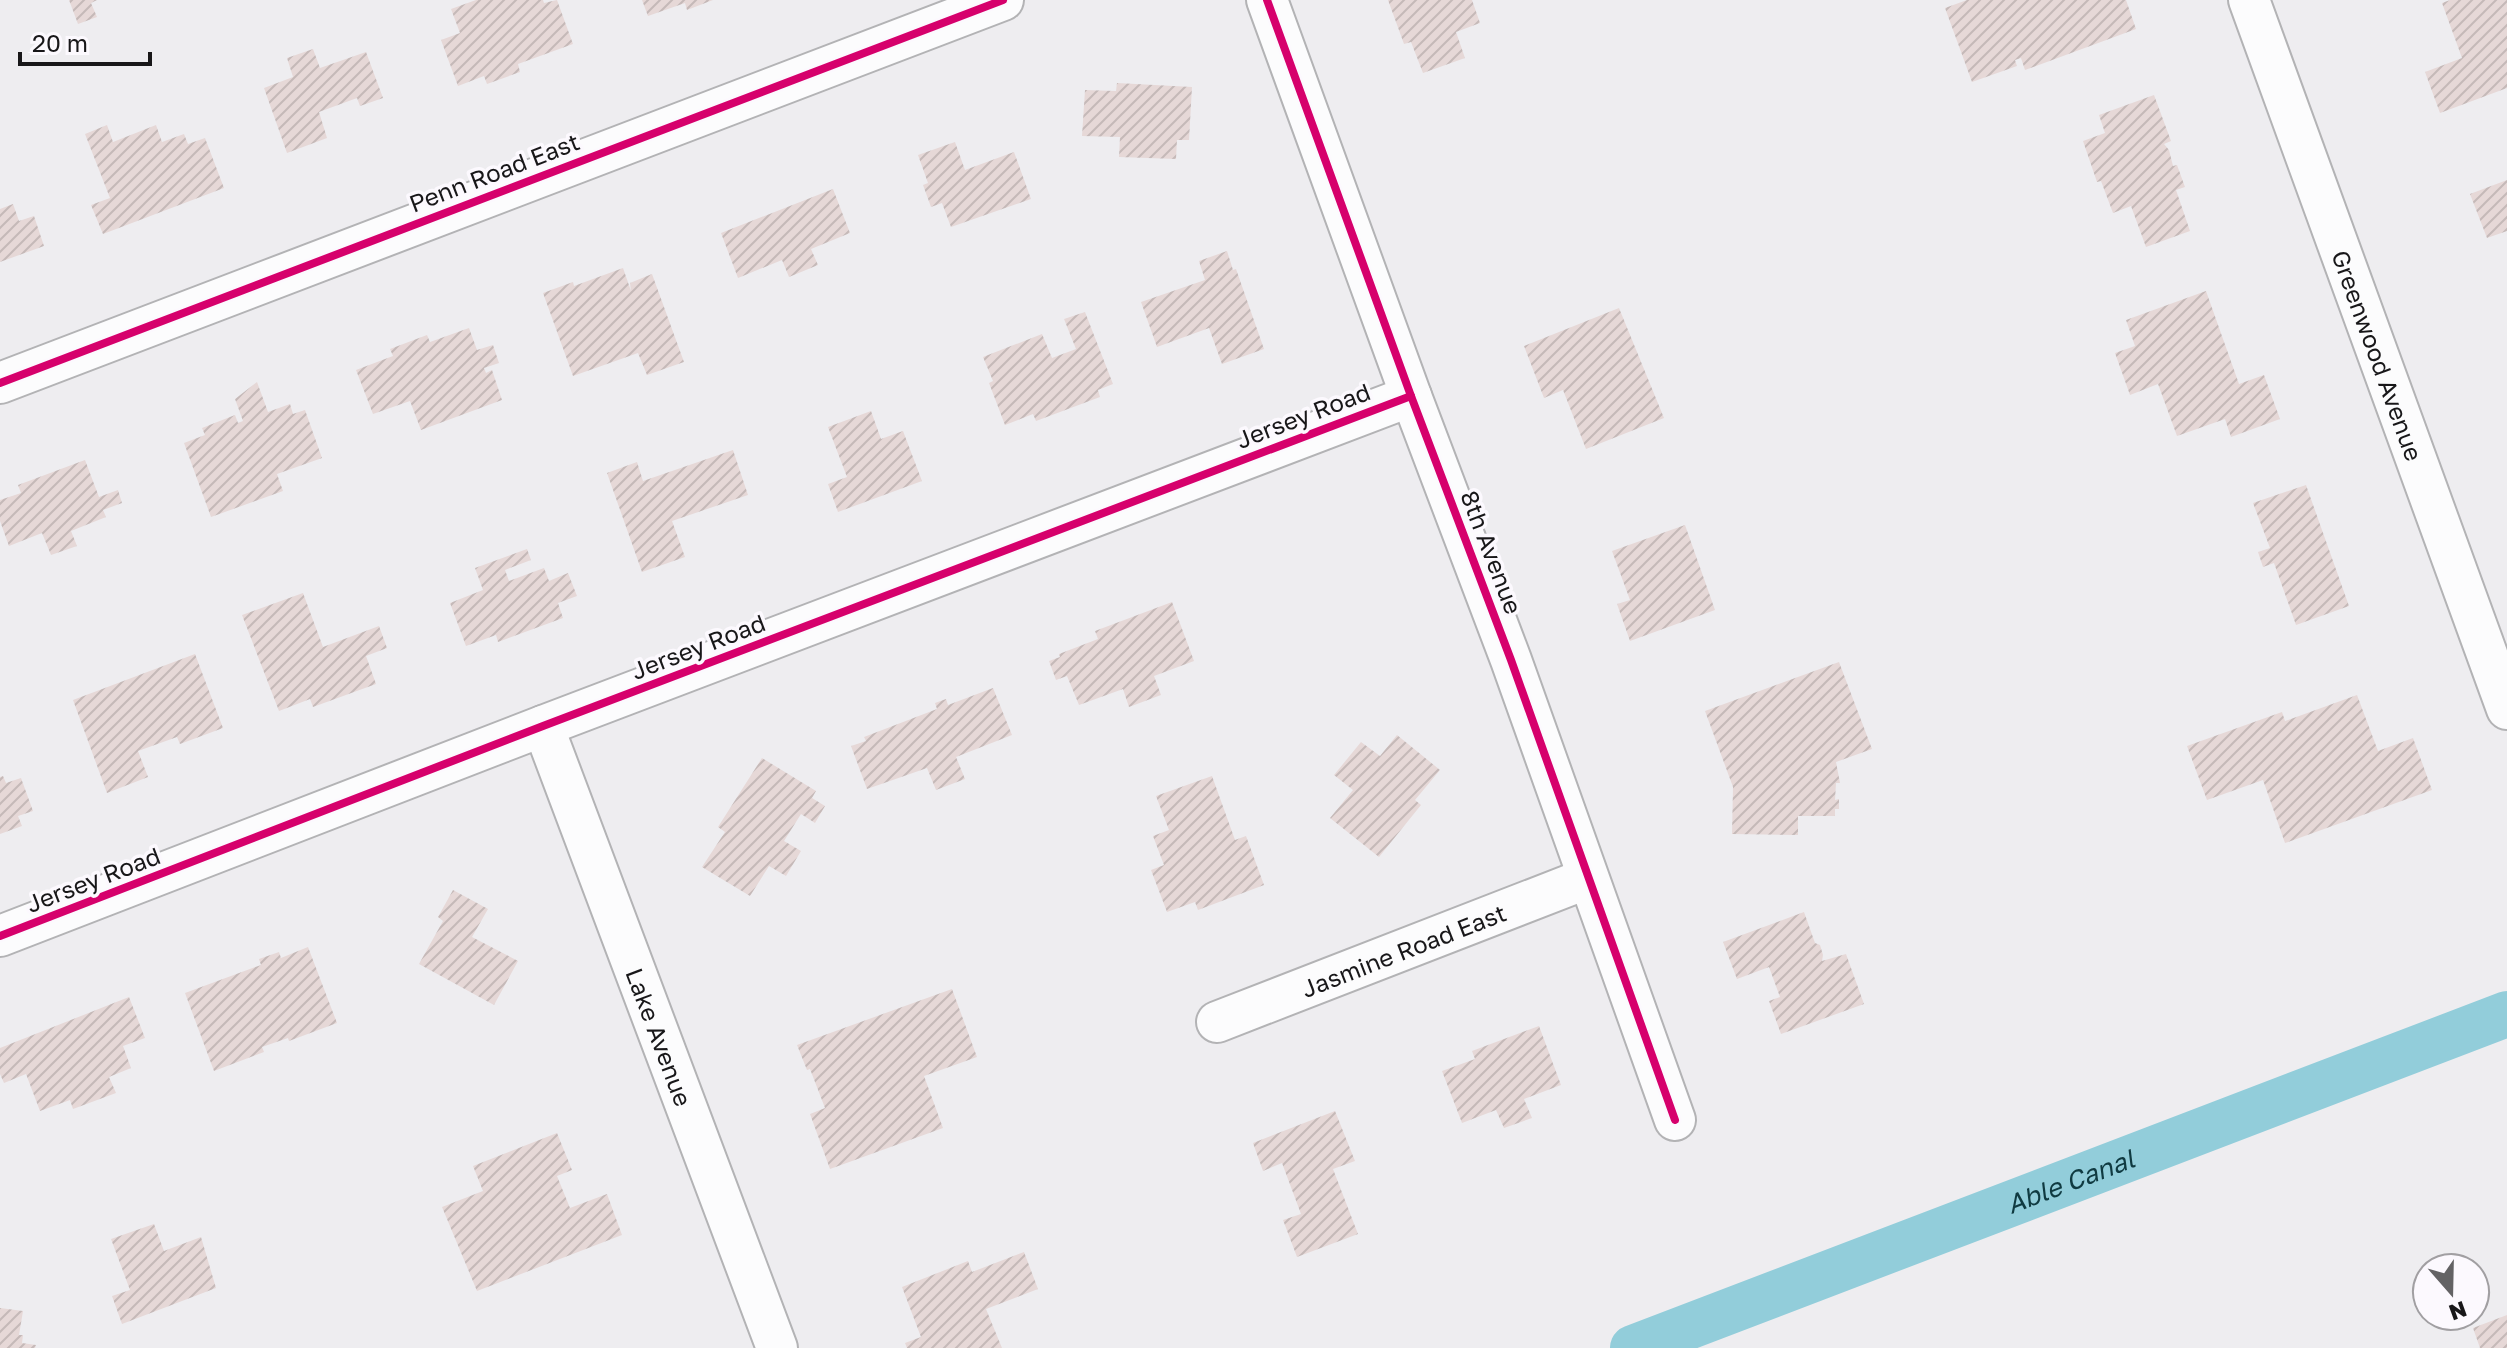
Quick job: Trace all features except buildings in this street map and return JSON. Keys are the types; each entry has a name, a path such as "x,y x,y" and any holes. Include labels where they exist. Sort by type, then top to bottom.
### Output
{"street":[{"name":"Penn Road East","path":"0,383 1003,0"},
{"name":"8th Avenue","path":"1267,0 1511,660 1675,1120"},
{"name":"Greenwood Avenue","path":"2249,0 2507,709"},
{"name":"Jersey Road","path":"0,936 1411,396"},
{"name":"Lake Avenue","path":"543,726 777,1348"},
{"name":"Jasmine Road East","path":"1217,1022 1588,878"}],"waterway":[{"name":"Able Canal","path":"1633,1348 2507,1014"}],"cycle path":[{"path":"0,383 1003,0"},
{"path":"1267,0 1511,660 1675,1120"},
{"path":"0,936 1411,396"}]}
